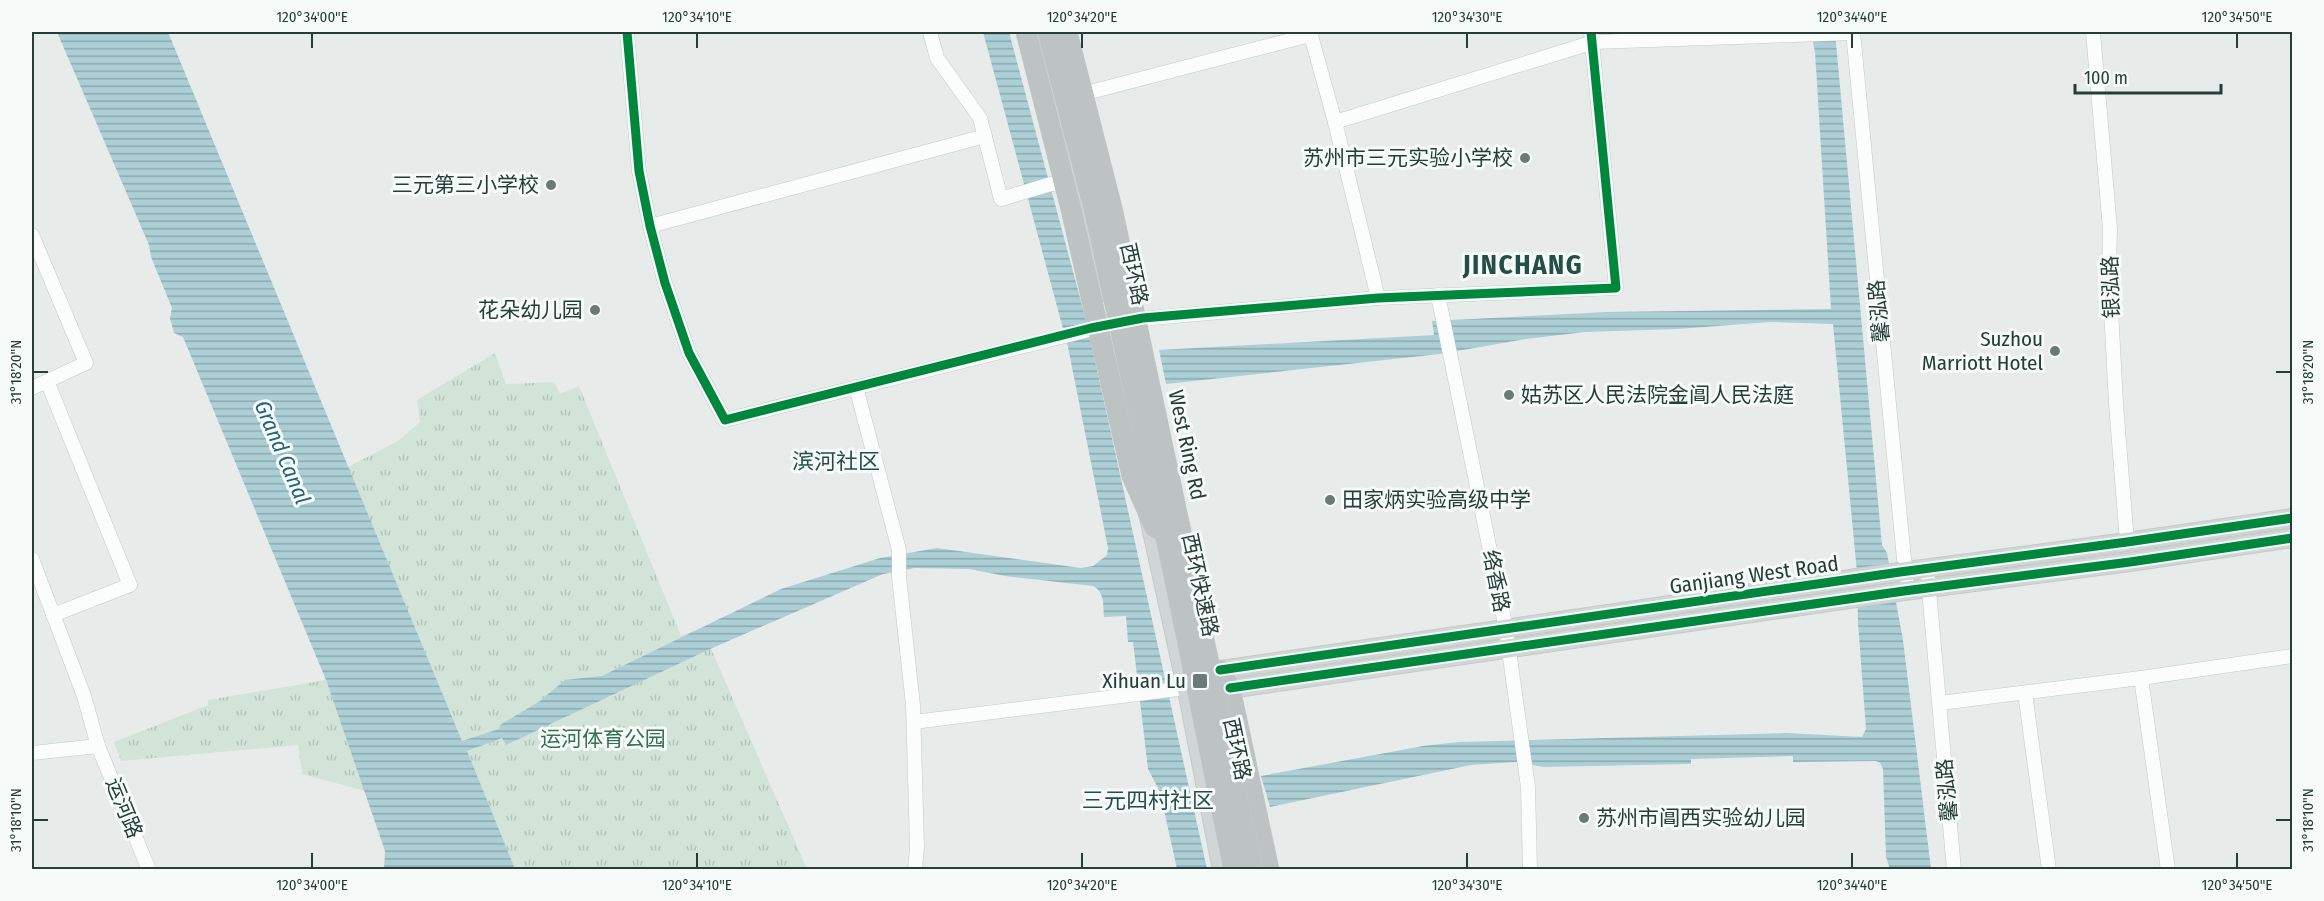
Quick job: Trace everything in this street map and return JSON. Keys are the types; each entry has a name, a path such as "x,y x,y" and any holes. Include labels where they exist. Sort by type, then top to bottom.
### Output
{"highway":[{"path":"1026,32 1071,209 1132,476 1173,571"},
{"name":"西环快速路","path":"1048,32 1095,213 1173,571 1234,870"},
{"name":"West Ring Rd","path":"1067,32 1112,208 1262,866"},
{"path":"1217,682 1262,866"}],"main road":[{"name":"西环路","path":"1036,32 1075,183 1099,327 1139,471 1182,687 1222,870"},
{"name":"西环路","path":"1074,32 1111,175 1143,318 1217,682 1262,866"},
{"path":"1139,471 1172,519 1217,682"},
{"name":"Ganjiang West Road","path":"1217,682 1506,629 1902,571 2292,518"},
{"name":"Ganjiang West Road","path":"1182,687 1508,648 1929,587 2130,562 2292,538"},
{"path":"1601,615 1604,634"}],"street":[{"path":"627,32 639,171 650,225 665,284 689,353 725,420 1143,318 1378,297 1616,288 1593,37"},
{"path":"930,32 937,58 980,118 1000,199 1051,184 1075,183 1111,175"},
{"name":"银泓路","path":"2093,32 2110,229 2109,271 2116,404 2127,542"},
{"path":"1090,92 1310,33 1335,122 1378,297"},
{"path":"1335,122 1593,37 1849,33"},
{"name":"馨泓路","path":"1849,33 1902,571 1906,591"},
{"path":"650,225 985,136"},
{"path":"32,235 86,363 32,388"},
{"name":"络香路","path":"1438,295 1506,629 1528,787 1530,870"},
{"path":"47,381 130,585 53,615"},
{"path":"856,387 899,550 899,577 914,722 917,847 915,870"},
{"name":"运河路","path":"32,559 84,696 98,746 149,870"},
{"name":"馨泓路","path":"1927,568 1954,870"},
{"path":"1940,703 2141,678 2292,656"},
{"path":"2141,678 2168,870"},
{"path":"914,722 1136,695 1182,687"},
{"path":"2025,693 2049,870"},
{"path":"32,753 98,746"}],"green space":[{"name":"运河体育公园","path":"495,353 506,384 554,382 560,394 579,386 681,636 702,628 807,869 515,869 348,467 398,441 420,422 417,400"},
{"path":"326,680 365,791 302,774 298,745 121,761 114,742 208,705 208,700"}],"water":[{"name":"Grand Canal","path":"57,32 168,32 462,741 499,729 500,725 540,701 565,680 602,676 781,589 880,558 937,548 1081,568 1093,566 1107,555 1108,548 1068,347 983,32 1009,32 1086,320 1207,869 1177,869 1160,792 1148,769 1133,642 1128,642 1126,616 1104,617 1100,592 1093,586 1005,576 969,569 915,568 883,574 710,649 506,745 502,738 467,751 515,869 384,869 385,851 326,680 183,337 174,333 170,318 172,308 151,257 149,245"},
{"path":"1811,32 1835,32 1882,545 1887,553 1903,640 1931,869 1890,869 1886,857 1883,769 1876,761 1793,762 1793,756 1691,759 1691,764 1543,767 1533,765 1530,761 1471,765 1270,807 1261,776 1423,746 1459,742 1787,733 1862,737 1866,729 1858,623 1857,572 1833,324 1770,322 1678,329 1585,332 1526,339 1440,354 1166,384 1159,350 1434,335 1432,321 1607,312 1831,309 1815,52"}],"cycle path":[{"path":"627,32 639,171 650,226 665,283 689,353 725,420 1091,328 1143,318 1378,298 1616,288 1591,32"},
{"path":"1220,670 2292,518"},
{"path":"1230,688 2292,538"}],"place":[{"name":"苏州市三元实验小学校","path":"1525,158"},
{"name":"三元第三小学校","path":"551,185"},
{"name":"花朵幼儿园","path":"595,310"},
{"name":"Suzhou Marriott Hotel","path":"2055,351"},
{"name":"姑苏区人民法院金阊人民法庭","path":"1509,395"},
{"name":"田家炳实验高级中学","path":"1330,500"},
{"name":"Xihuan Lu","path":"1200,681"},
{"name":"苏州市阊西实验幼儿园","path":"1584,818"}],"district":[{"name":"JINCHANG","path":"1523,265"},
{"name":"滨河社区","path":"836,461"},
{"name":"三元四村社区","path":"1148,800"}]}
